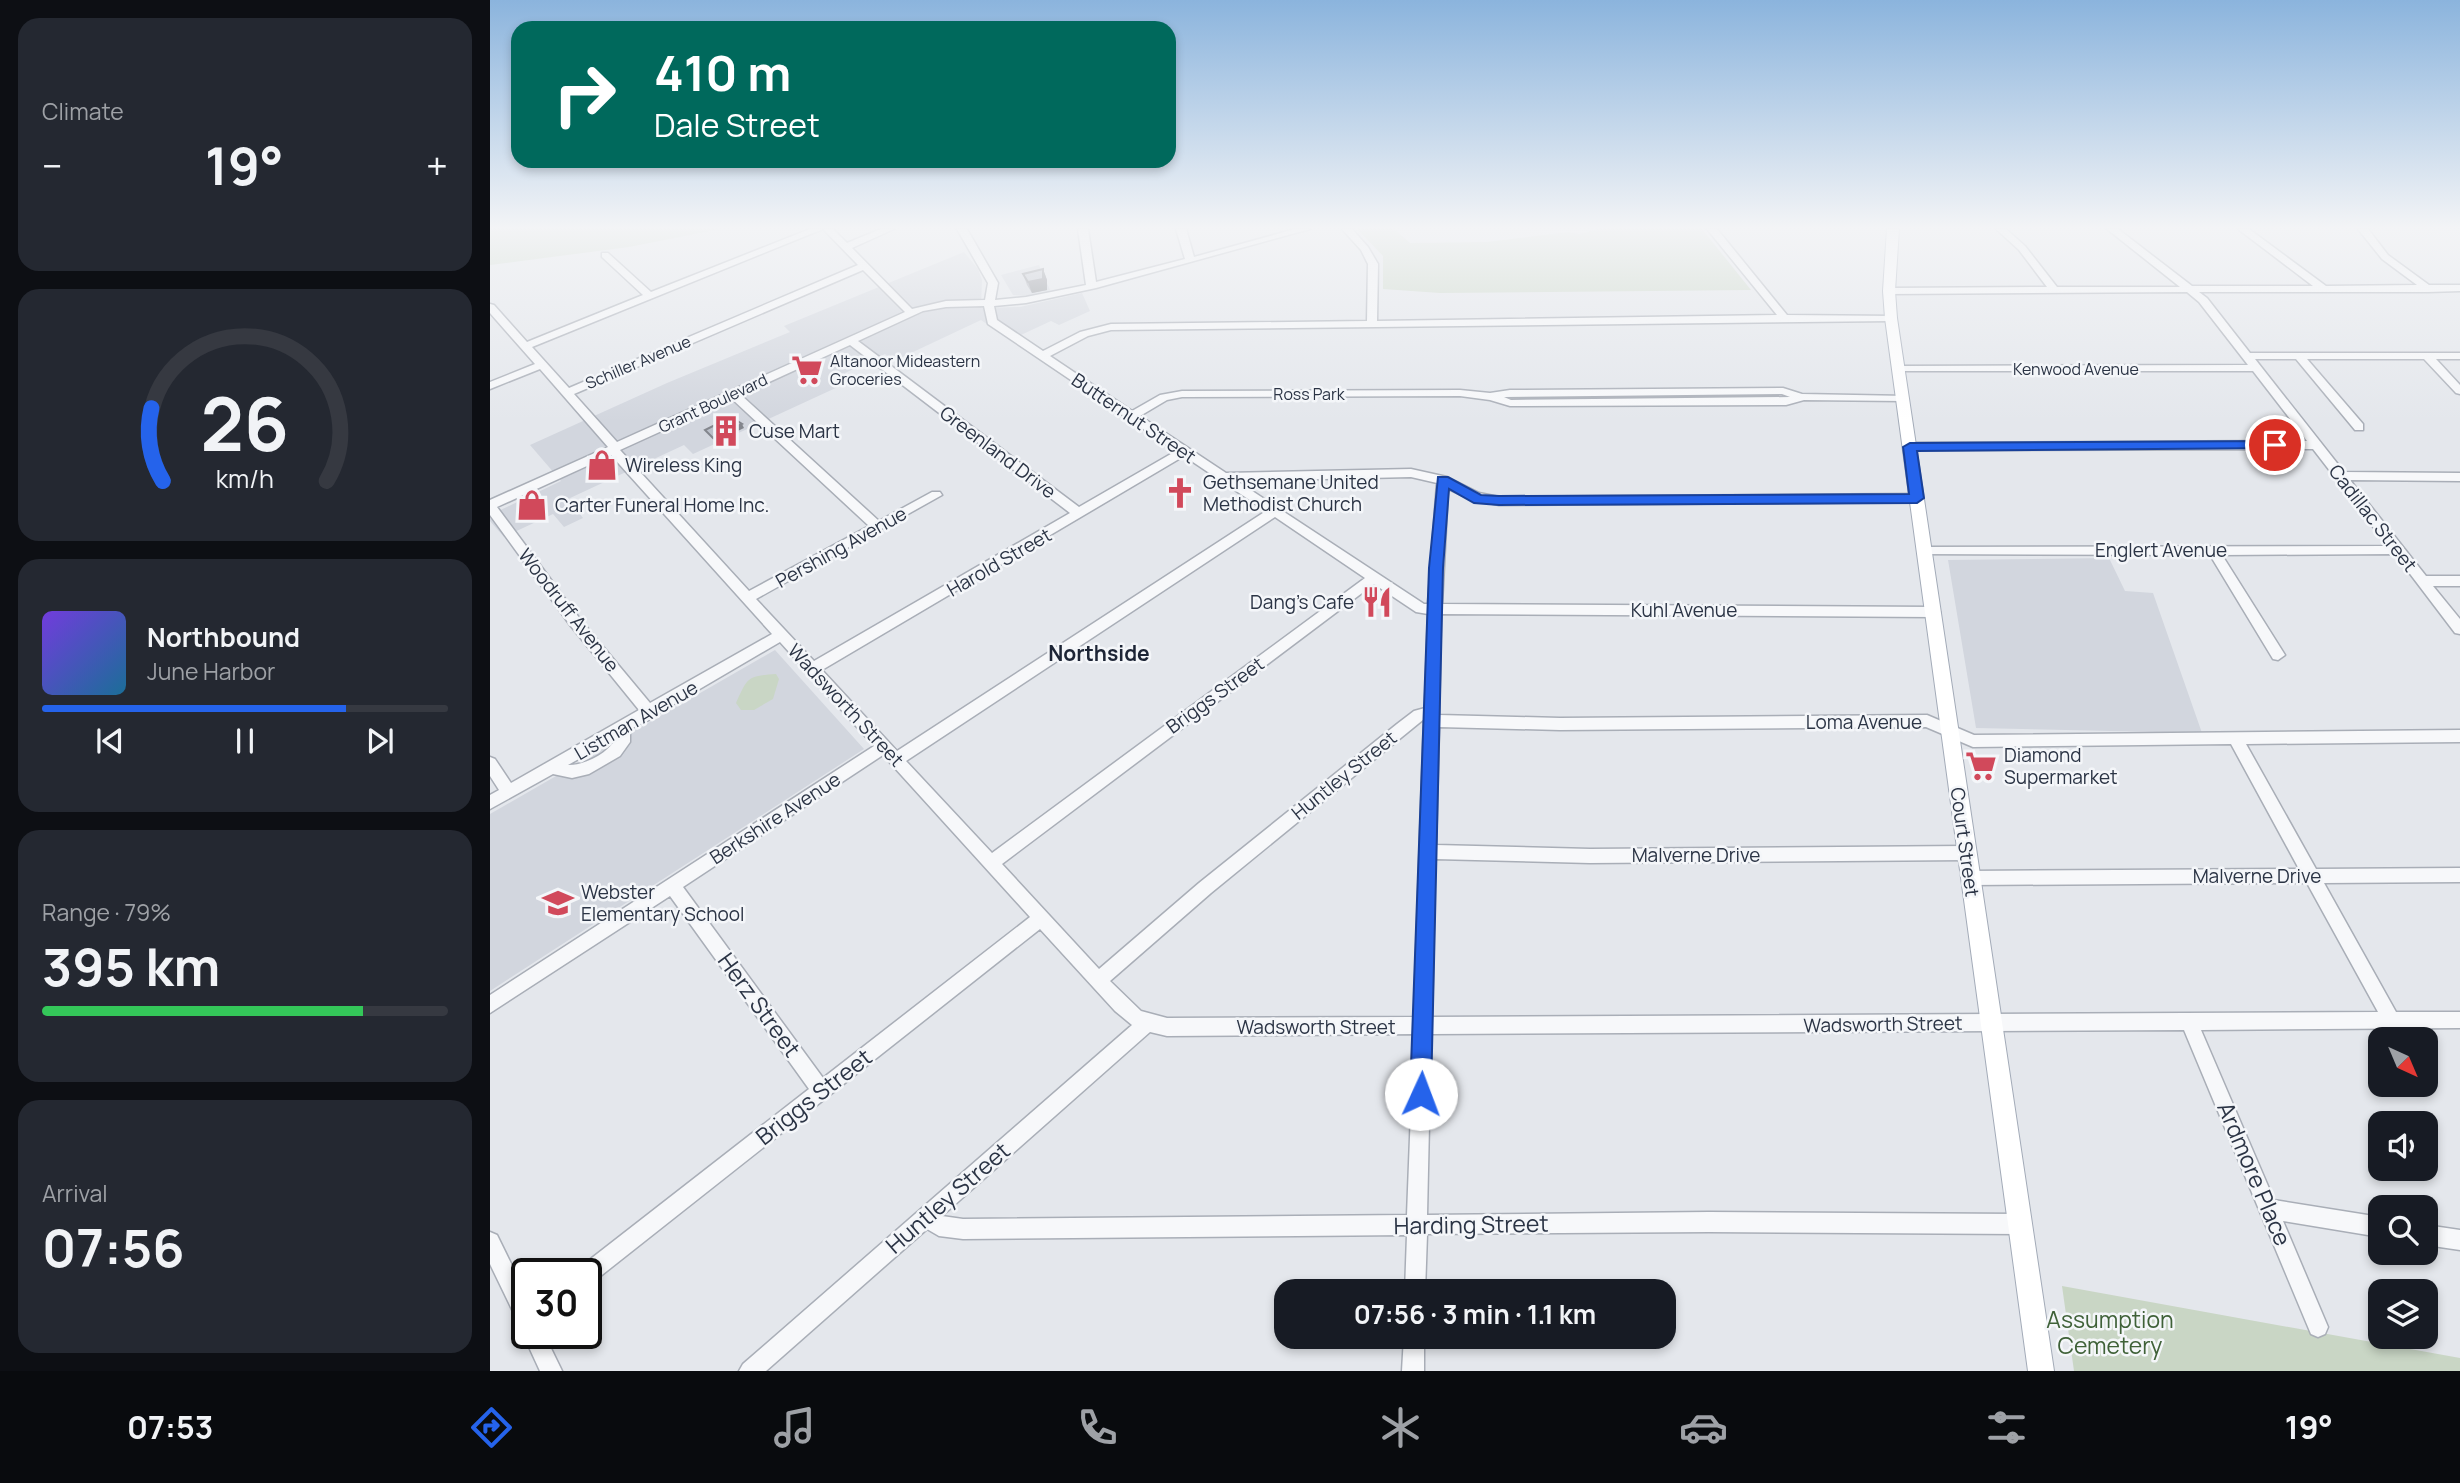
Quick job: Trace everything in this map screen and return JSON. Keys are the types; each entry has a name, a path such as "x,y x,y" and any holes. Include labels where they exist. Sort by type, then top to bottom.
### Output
{"main road":[{"name":"Court Street","path":"1889,293 2041,1371"}],"street":[{"path":"647,293 650,296"},
{"path":"525,346 658,293"},
{"name":"Schiller Avenue","path":"567,393 801,293"},
{"path":"891,293 911,313"},
{"path":"988,304 993,293"},
{"name":"Grant Boulevard","path":"490,506 911,313 936,304 988,304 1030,300 1059,293"},
{"path":"1372,324 1373,293"},
{"path":"1764,293 1784,318"},
{"name":"Cadillac Street","path":"2196,293 2460,629"},
{"name":"Butternut Street","path":"988,304 992,323 1413,606 1435,611"},
{"name":"Wadsworth Street","path":"490,307 747,598 1098,980 1137,1020 1146,1024 1167,1027 1423,1027 2460,1020"},
{"path":"1041,356 1099,328 1511,320 1891,318"},
{"name":"Greenland Drive","path":"850,340 1080,514"},
{"path":"2245,356 2460,356"},
{"path":"2298,356 2359,427"},
{"path":"2427,356 2460,391"},
{"path":"490,386 542,365"},
{"name":"Kenwood Avenue","path":"1899,369 2254,368"},
{"name":"Ross Park","path":"1131,416 1164,397 1182,394 1460,393 1492,397 1510,403 1786,402 1803,397 1903,398"},
{"path":"733,394 878,527"},
{"path":"1910,447 2315,445"},
{"name":"Harold Street","path":"813,669 1183,452"},
{"path":"1221,477 1411,473 1443,480 1479,499 1499,500 1917,498"},
{"path":"2340,476 2460,477"},
{"path":"1415,1279 1431,716 1443,480"},
{"name":"Pershing Avenue","path":"747,598 936,495"},
{"name":"Woodruff Avenue","path":"490,506 575,622 650,713"},
{"path":"896,760 1274,512"},
{"path":"2213,550 2278,655"},
{"name":"Englert Avenue","path":"1924,551 2398,550"},
{"name":"Briggs Street","path":"991,863 1372,579"},
{"path":"2423,581 2460,581"},
{"name":"Kuhl Avenue","path":"1435,611 1933,612"},
{"name":"Listman Avenue","path":"490,803 552,768 572,772 584,770 605,758 615,752 623,742 623,729 781,635"},
{"name":"Loma Avenue","path":"1431,716 1573,724 1927,720 1973,741 2460,736"},
{"name":"Huntley Street","path":"1098,980 1205,888 1405,725 1431,716"},
{"path":"2235,738 2392,1021"},
{"name":"Berkshire Avenue","path":"490,1005 884,747"},
{"path":"490,763 508,793"},
{"name":"Malverne Drive","path":"1427,852 1590,856 1966,853"},
{"name":"Malverne Drive","path":"1970,878 2460,875"},
{"name":"Herz Street","path":"672,885 821,1091"},
{"name":"Briggs Street","path":"602,1262 1041,918"},
{"name":"Ardmore Place","path":"2189,1022 2318,1327"},
{"name":"Huntley Street","path":"750,1371 1146,1024"},
{"path":"2269,1209 2368,1225"},
{"name":"Harding Street","path":"926,1216 939,1226 963,1229 1695,1222 2020,1224"},
{"path":"2438,1237 2460,1240"},
{"path":"490,1242 511,1286"},
{"path":"541,1349 551,1371"},
{"path":"1413,1371 1414,1349"}],"shaded area":[{"path":"864,293 982,293 981,308 1020,307 1082,293 1090,311 1059,325 1051,321 1010,340 981,320 894,361 885,354 845,373 853,380 693,454 684,445 568,499 583,518 564,527 553,514 504,537 490,521 490,515 561,481 530,445 667,383 790,332 784,326"},
{"path":"1012,293 1038,293 1026,296"},
{"path":"2109,558 2125,591 2153,593 2202,733 1976,728 1948,560"},
{"name":"Webster Elementary School","path":"775,650 864,749 490,991 490,814"}],"green space":[{"path":"776,674 779,679 773,699 754,710 741,710 736,703 746,683 754,677"},
{"name":"Assumption Cemetery","path":"2062,1286 2368,1341 2368,1349 2410,1349 2460,1358 2460,1371 2074,1371"}],"building":[{"path":"731,417 742,424 713,438 705,430"}],"place":[{"name":"Altanoor Mideastern Groceries","path":"807,370"},
{"name":"Cuse Mart","path":"726,431"},
{"name":"Wireless King","path":"602,465"},
{"name":"Gethsemane United Methodist Church","path":"1180,493"},
{"name":"Carter Funeral Home Inc.","path":"532,505"},
{"name":"Dang's Cafe","path":"1377,602"},
{"name":"Diamond Supermarket","path":"1981,766"},
{"name":"Webster Elementary School","path":"558,903"}],"district":[{"name":"Northside","path":"1099,654"}],"route":[{"path":"1421,1094 1436,568 1443,480 1467,495 1499,500 1917,498 1910,447 2275,445"}]}
